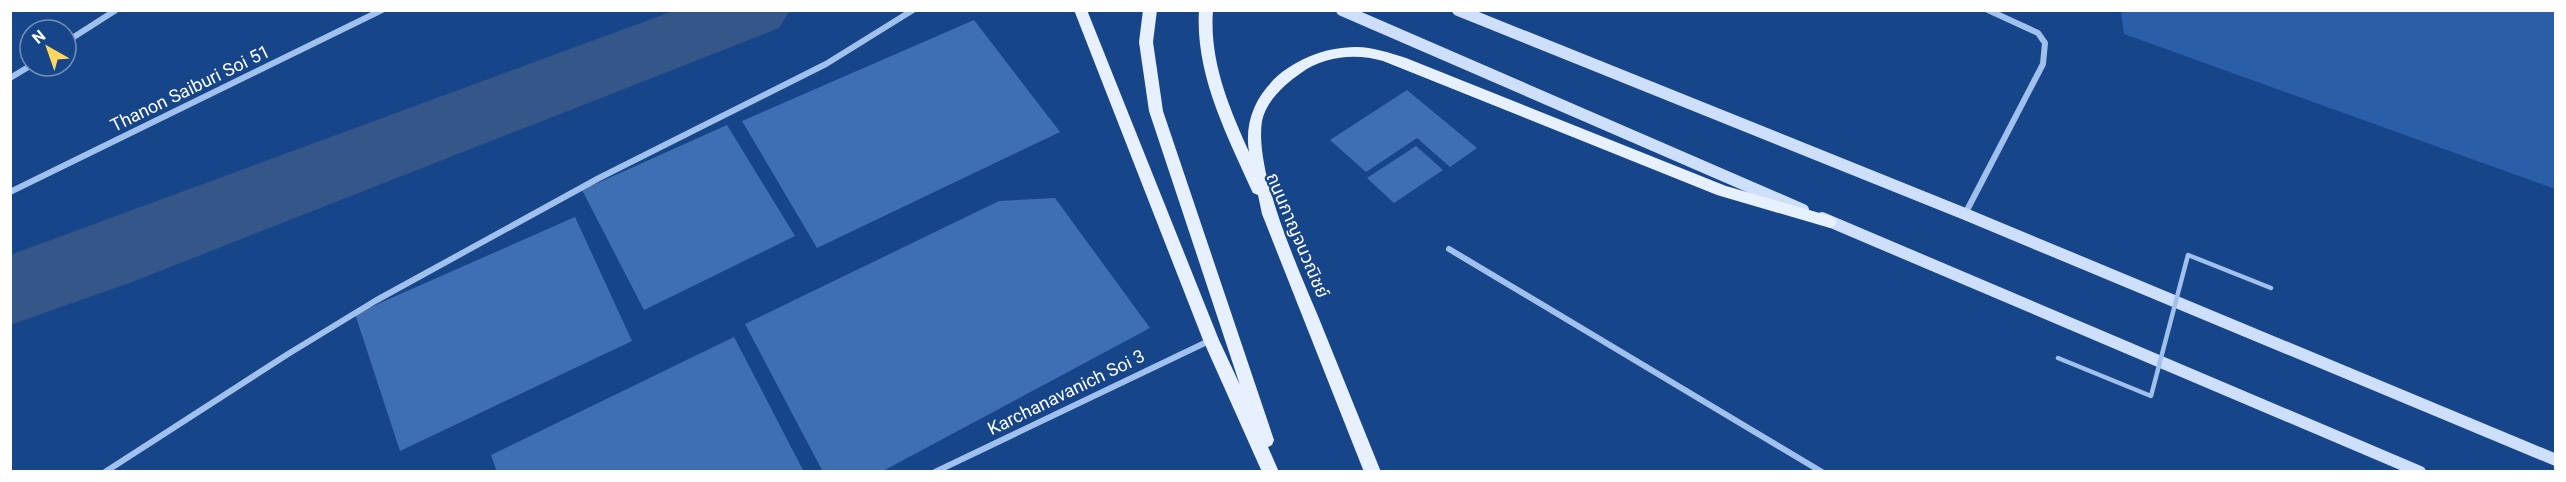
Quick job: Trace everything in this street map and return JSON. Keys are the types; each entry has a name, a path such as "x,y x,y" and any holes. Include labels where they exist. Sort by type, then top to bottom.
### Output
{"main road":[{"path":"1080,10 1195,295 1210,340 1271,471"},
{"path":"1150,10 1146,42 1156,111 1276,471"},
{"name":"ถนนกาญจนวณิชย์","path":"1206,10 1203,26 1222,107 1273,222 1373,471"},
{"path":"1342,10 2024,306 2420,471"},
{"path":"1458,10 1965,214 2556,460"},
{"path":"1273,222 1256,148 1254,122 1262,104 1274,89 1311,60 1338,53 1366,52 1401,61 1722,191 1830,222"}],"street":[{"path":"78,34 116,10"},
{"name":"Thanon Saiburi Soi 51","path":"10,192 382,10"},
{"path":"105,471 349,317 567,195 705,124 782,89 870,40 913,10"},
{"path":"1965,214 2043,64 2045,43 2038,33 1988,10"},
{"path":"1449,249 1822,471"},
{"name":"Karchanavanich Soi 3","path":"935,471 1210,340"}],"lane":[{"path":"2058,358 2151,396 2188,255 2271,288"}],"shaded area":[{"path":"2121,11 2555,11 2555,189 2124,34"}],"building":[{"path":"974,20 1060,132 817,248 742,121"},
{"path":"1407,90 1477,148 1450,167 1417,138 1366,172 1330,140"},
{"path":"727,125 795,236 644,310 582,190"},
{"path":"1416,146 1443,170 1394,203 1367,178"},
{"path":"1055,198 1150,328 881,472 823,472 745,324 999,201"},
{"path":"575,217 632,341 400,451 355,314"},
{"path":"734,337 804,472 497,472 491,455"}],"waterway":[{"path":"10,290 102,258 753,10"}]}
